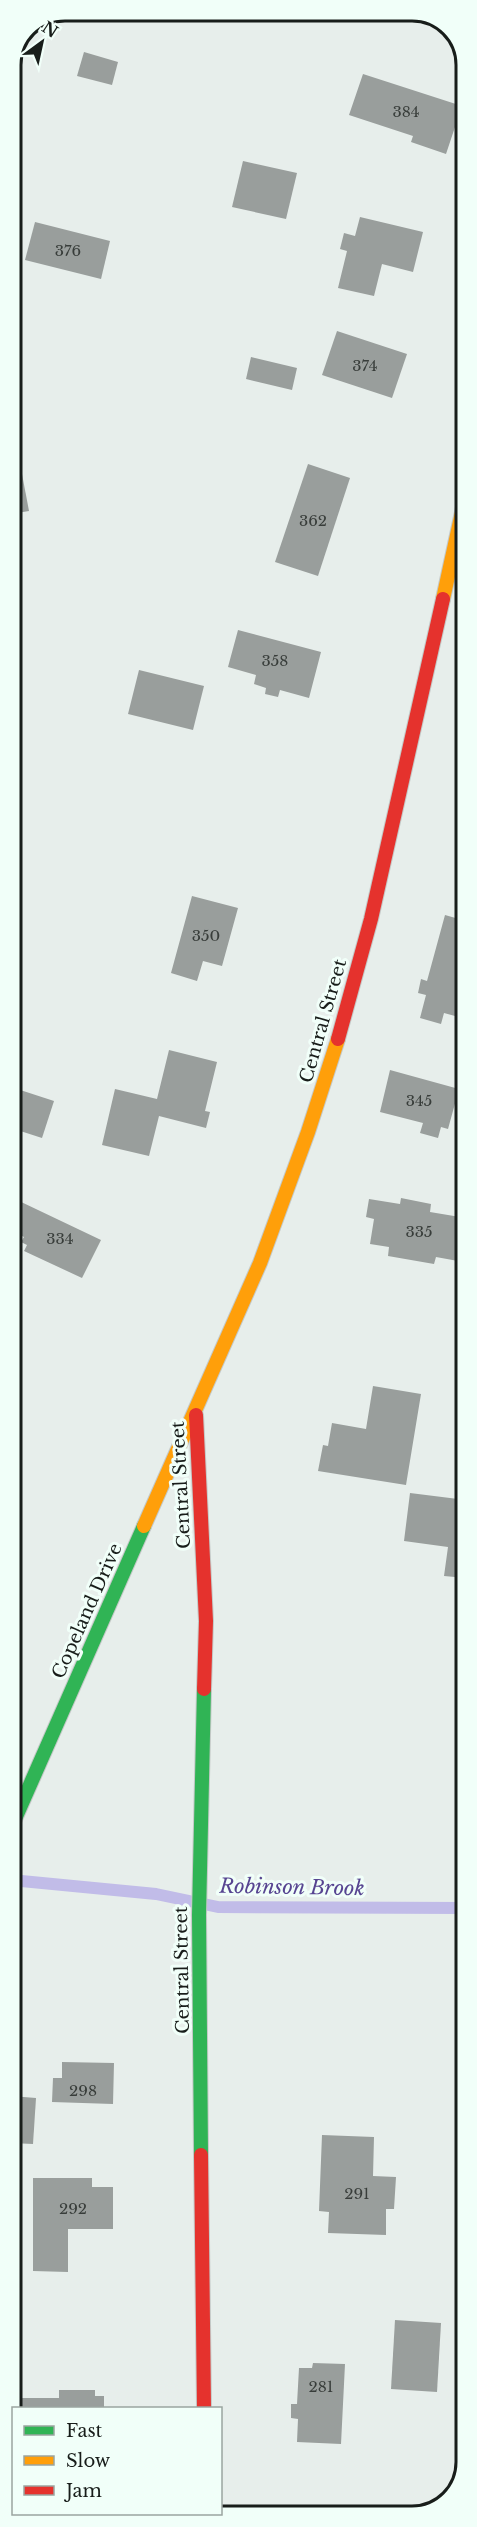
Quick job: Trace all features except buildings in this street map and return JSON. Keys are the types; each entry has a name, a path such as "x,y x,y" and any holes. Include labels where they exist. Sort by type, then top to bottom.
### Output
{"main road":[{"name":"Central Street","path":"204,2407 199,1915 206,1621 195,1408 260,1263 336,1047 370,919 456,538"},
{"name":"Copeland Drive","path":"21,1805 195,1408"}],"waterway":[{"name":"Robinson Brook","path":"21,1881 156,1894 218,1907 456,1908"}],"traffic: fast":[{"path":"21,1805 144,1526"},
{"path":"201,2155 199,1915 204,1689"}],"traffic: slow":[{"path":"443,599 456,540"},
{"path":"144,1526 260,1263 308,1132 338,1039"}],"traffic: jam":[{"path":"338,1039 371,919 443,599"},
{"path":"196,1415 206,1621 204,1689"},
{"path":"201,2155 204,2407"}]}
